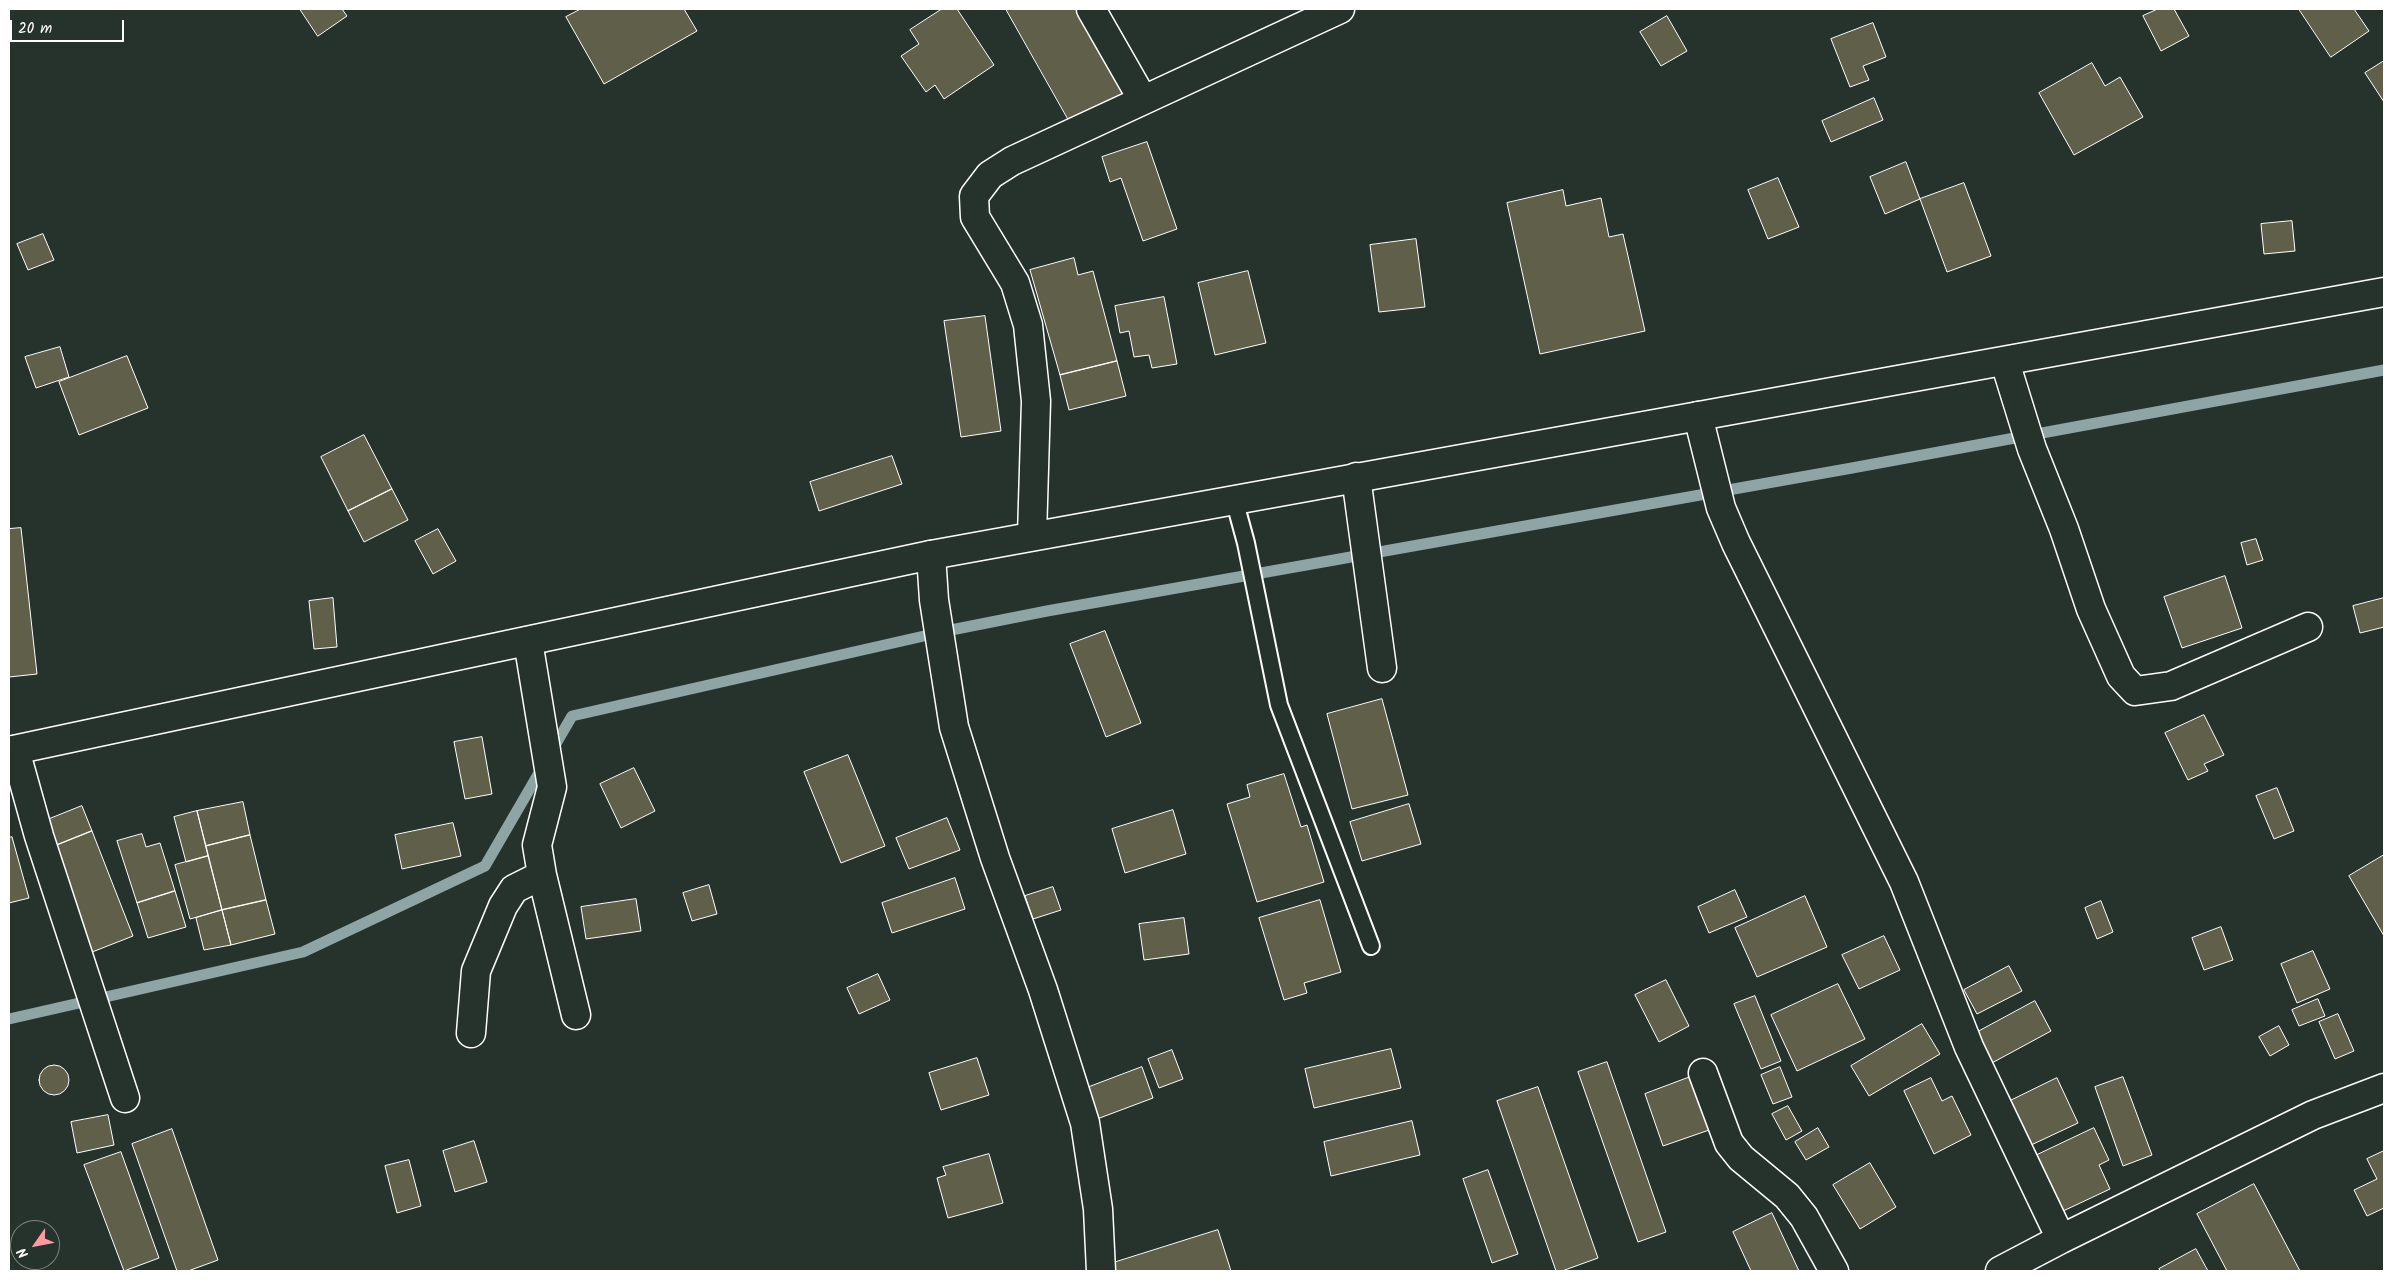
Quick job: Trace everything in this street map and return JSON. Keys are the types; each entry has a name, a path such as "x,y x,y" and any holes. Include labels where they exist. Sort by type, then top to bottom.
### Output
{"street":[{"path":"1092,9 1143,100"},
{"path":"1032,536 1036,401 1028,325 1015,283 975,216 974,196 990,174 1012,161 1340,9"},
{"path":"125,1098 82,975 12,750 930,555 1356,477 1701,429 2005,362 2384,292"},
{"path":"2005,362 2032,449 2064,529 2091,609 2121,676 2135,691 2171,686 2308,627"},
{"path":"1701,429 1721,508 1736,543 1904,882 1969,1047 2060,1239"},
{"path":"1356,477 1382,668"},
{"path":"930,555 934,600 954,727 995,858 1043,990 1085,1123 1098,1209 1101,1271"},
{"path":"528,641 548,753 552,787 551,798 537,845 542,875 576,1015"},
{"path":"471,1034 476,971 503,906 514,889 542,875"},
{"path":"1703,1073 1729,1143 1741,1158 1787,1196 1804,1217 1834,1271"},
{"path":"2000,1271 2060,1239 2313,1115 2384,1088"}],"lane":[{"path":"1234,499 1246,543 1279,705 1371,946"}],"building":[{"path":"300,9 342,9 347,16 318,36"},
{"path":"581,9 684,9 697,31 604,84 566,17"},
{"path":"942,9 957,9 994,65 944,99 935,85 926,92 901,56 919,44 910,30"},
{"path":"1006,9 1078,9 1125,93 1071,124"},
{"path":"2158,9 2174,9 2189,36 2161,51 2143,16"},
{"path":"2299,9 2354,9 2369,31 2331,57"},
{"path":"1667,16 1687,51 1661,66 1640,32"},
{"path":"1873,23 1886,57 1863,66 1869,80 1850,87 1831,39"},
{"path":"2384,61 2384,102 2365,73"},
{"path":"2092,63 2105,86 2120,77 2143,117 2074,155 2039,93"},
{"path":"1874,98 1883,120 1831,142 1822,121"},
{"path":"1147,142 1177,229 1143,241 1121,178 1110,182 1102,157"},
{"path":"1906,162 1920,199 1885,214 1870,177"},
{"path":"1778,178 1799,227 1768,239 1748,190"},
{"path":"1964,183 1991,256 1947,272 1920,199"},
{"path":"1563,190 1566,206 1601,198 1609,237 1623,234 1645,331 1540,354 1507,203"},
{"path":"2292,221 2295,251 2264,254 2261,224"},
{"path":"43,234 54,260 28,270 17,244"},
{"path":"1416,239 1425,307 1379,312 1370,245"},
{"path":"1074,258 1078,275 1093,271 1117,361 1060,375 1030,270"},
{"path":"1248,271 1266,343 1215,355 1198,283"},
{"path":"1164,297 1177,364 1152,368 1149,355 1134,357 1129,331 1120,333 1115,306"},
{"path":"985,316 1001,431 961,437 944,321"},
{"path":"60,347 69,377 36,388 25,357"},
{"path":"127,356 148,408 79,435 59,382"},
{"path":"1117,361 1126,396 1069,410 1060,375"},
{"path":"364,435 392,489 348,511 321,457"},
{"path":"892,456 902,484 819,511 810,482"},
{"path":"392,489 408,520 364,542 348,511"},
{"path":"21,528 37,674 9,677 9,529"},
{"path":"438,529 456,561 433,574 415,541"},
{"path":"2256,539 2263,560 2247,565 2241,543"},
{"path":"2225,576 2242,628 2182,648 2164,597"},
{"path":"333,598 337,647 314,649 309,601"},
{"path":"2384,598 2384,627 2360,633 2353,606"},
{"path":"1105,631 1141,723 1106,737 1070,644"},
{"path":"1382,699 1408,795 1352,809 1327,714"},
{"path":"2204,715 2224,755 2204,764 2208,771 2188,780 2165,733"},
{"path":"482,737 492,794 465,799 454,742"},
{"path":"848,755 885,846 841,863 804,772"},
{"path":"634,768 655,811 621,828 600,784"},
{"path":"1284,774 1301,827 1307,825 1324,882 1257,902 1227,804 1250,797 1247,785"},
{"path":"2277,788 2294,831 2274,839 2256,796"},
{"path":"243,802 250,835 206,846 197,811"},
{"path":"1409,804 1421,844 1362,861 1350,822"},
{"path":"82,806 92,831 52,847 42,822"},
{"path":"1173,810 1186,854 1125,873 1112,829"},
{"path":"197,811 208,856 186,862 174,817"},
{"path":"947,818 960,850 909,869 896,838"},
{"path":"453,823 461,856 402,869 395,835"},
{"path":"92,831 133,936 87,954 47,849"},
{"path":"142,834 146,847 160,843 175,891 137,903 117,841"},
{"path":"250,835 266,900 222,910 206,846"},
{"path":"12,837 29,898 9,903 9,838"},
{"path":"2384,855 2384,936 2349,876"},
{"path":"208,856 222,910 190,919 175,865"},
{"path":"955,878 965,909 892,933 882,903"},
{"path":"709,885 717,914 692,921 683,893"},
{"path":"1053,887 1061,910 1033,919 1025,896"},
{"path":"1735,890 1747,917 1709,933 1698,907"},
{"path":"175,891 186,927 148,938 137,903"},
{"path":"1805,896 1827,947 1757,977 1735,928"},
{"path":"636,899 641,931 586,939 581,907"},
{"path":"266,900 275,934 231,945 222,910"},
{"path":"1320,900 1341,972 1304,983 1307,993 1284,1000 1259,918"},
{"path":"2101,901 2113,932 2097,939 2085,908"},
{"path":"222,910 231,945 204,950 196,918"},
{"path":"1184,918 1189,954 1144,960 1139,924"},
{"path":"2221,927 2233,960 2204,970 2192,938"},
{"path":"1884,936 1900,970 1859,989 1842,955"},
{"path":"2313,951 2330,989 2297,1003 2281,964"},
{"path":"2009,966 2022,991 1977,1014 1964,990"},
{"path":"878,974 890,1000 859,1014 847,988"},
{"path":"1666,980 1689,1026 1659,1042 1635,995"},
{"path":"1838,984 1865,1039 1797,1071 1771,1015"},
{"path":"1755,996 1781,1061 1761,1069 1734,1004"},
{"path":"2318,999 2325,1016 2299,1026 2292,1010"},
{"path":"2035,1001 2051,1031 1990,1064 1974,1034"},
{"path":"2338,1014 2354,1051 2335,1059 2319,1022"},
{"path":"1922,1024 1940,1054 1869,1096 1851,1066"},
{"path":"2279,1026 2289,1045 2270,1056 2259,1037"},
{"path":"1391,1049 1401,1088 1314,1108 1305,1069"},
{"path":"1172,1050 1183,1079 1159,1088 1148,1059"},
{"path":"977,1058 989,1095 941,1110 929,1073"},
{"path":"1607,1062 1666,1232 1638,1242 1578,1072"},
{"path":"54,1065 60,1066 68,1074 68,1086 60,1094 54,1095 48,1094 40,1086 39,1080 40,1074 48,1066"},
{"path":"1142,1067 1153,1098 1097,1119 1084,1089"},
{"path":"1780,1067 1792,1097 1773,1104 1761,1075"},
{"path":"1693,1076 1712,1129 1663,1146 1645,1094"},
{"path":"2123,1077 2152,1155 2123,1166 2095,1087"},
{"path":"1931,1078 1942,1101 1952,1096 1971,1135 1934,1154 1904,1091"},
{"path":"2057,1078 2078,1123 2029,1146 2008,1102"},
{"path":"1538,1087 1598,1258 1562,1271 1556,1271 1497,1101"},
{"path":"1788,1106 1802,1131 1786,1140 1772,1114"},
{"path":"108,1115 114,1145 77,1153 71,1122"},
{"path":"1412,1121 1420,1155 1331,1176 1324,1142"},
{"path":"1818,1128 1829,1147 1806,1160 1795,1142"},
{"path":"2094,1128 2109,1160 2099,1165 2110,1189 2061,1212 2035,1156"},
{"path":"172,1129 218,1260 188,1271 177,1271 132,1144"},
{"path":"474,1141 487,1182 455,1192 443,1151"},
{"path":"2384,1151 2384,1208 2367,1216 2354,1190 2377,1179 2367,1159"},
{"path":"121,1152 159,1258 124,1271 84,1165"},
{"path":"989,1154 1003,1203 948,1218 937,1178 946,1175 943,1167"},
{"path":"409,1160 421,1206 397,1213 385,1166"},
{"path":"1870,1163 1896,1207 1860,1229 1833,1185"},
{"path":"1488,1170 1518,1254 1492,1263 1463,1179"},
{"path":"2254,1184 2300,1271 2227,1271 2197,1214"},
{"path":"1772,1213 1799,1271 1751,1271 1733,1232"},
{"path":"1218,1230 1231,1271 1116,1271 1113,1263"},
{"path":"2196,1249 2208,1271 2161,1271 2159,1269"}],"waterway":[{"path":"9,1019 303,952 485,866 572,716 946,631 1047,611 1852,468 2384,370"}]}
